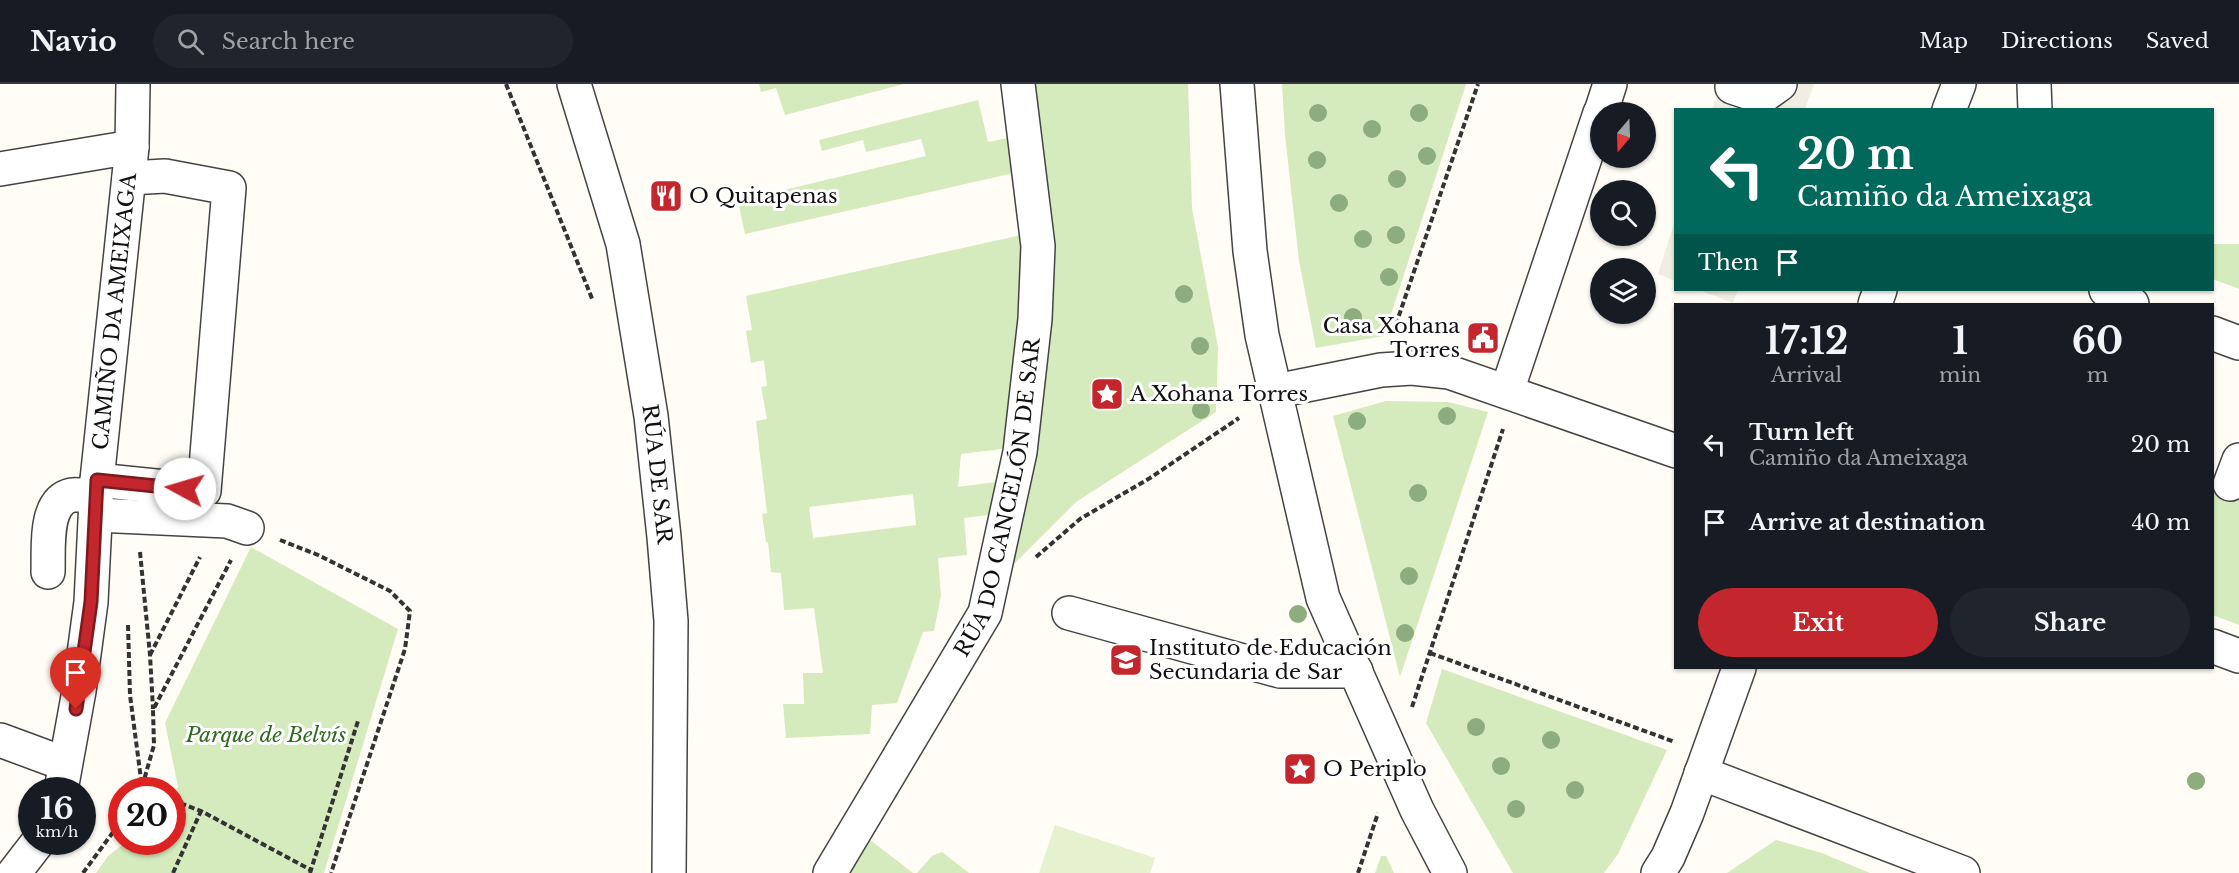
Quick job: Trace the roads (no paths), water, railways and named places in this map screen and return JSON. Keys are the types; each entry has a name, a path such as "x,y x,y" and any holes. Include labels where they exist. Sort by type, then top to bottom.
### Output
{"street":[{"name":"CAMIÑO DA AMEIXAGA","path":"63,777 79,691 89,613 97,498 130,163 133,84"},
{"name":"RÚA DE SAR","path":"574,84 623,243 652,427 671,621 669,873"},
{"name":"RÚA DO CANCELÓN DE SAR","path":"830,873 985,613 1020,452 1035,319 1038,246 1018,84"},
{"path":"1237,84 1250,251 1262,335 1323,598 1417,810 1450,873"},
{"path":"1604,102 1610,84"},
{"path":"1733,84 1732,87 1762,97 1780,84"},
{"path":"1950,108 1959,84"},
{"path":"1973,108 1976,84"},
{"path":"2034,84 2035,108"},
{"path":"1506,406 1590,144"},
{"path":"0,169 130,163 165,177 229,188 204,491 97,498"},
{"path":"2108,291 2130,303"},
{"path":"2214,334 2239,343"},
{"path":"1276,392 1381,370 1412,368 1449,372 1506,406 1674,450"},
{"path":"48,572 51,515 56,506 73,495 227,521 247,528"},
{"path":"1069,613 1280,671 1356,671"},
{"path":"2214,647 2239,656"},
{"path":"1658,873 1668,857 1687,813 1739,669"},
{"path":"0,740 63,777"},
{"path":"1701,773 1963,873"},
{"path":"14,873 28,855"}],"place":[{"name":"O Quitapenas","path":"666,196"},
{"name":"Casa Xohana Torres","path":"1483,338"},
{"name":"A Xohana Torres","path":"1107,394"},
{"name":"Instituto de Educación Secundaria de Sar","path":"1126,660"},
{"name":"O Periplo","path":"1300,769"}],"park label":[{"name":"Parque de Belvís","path":"266,735"}]}
